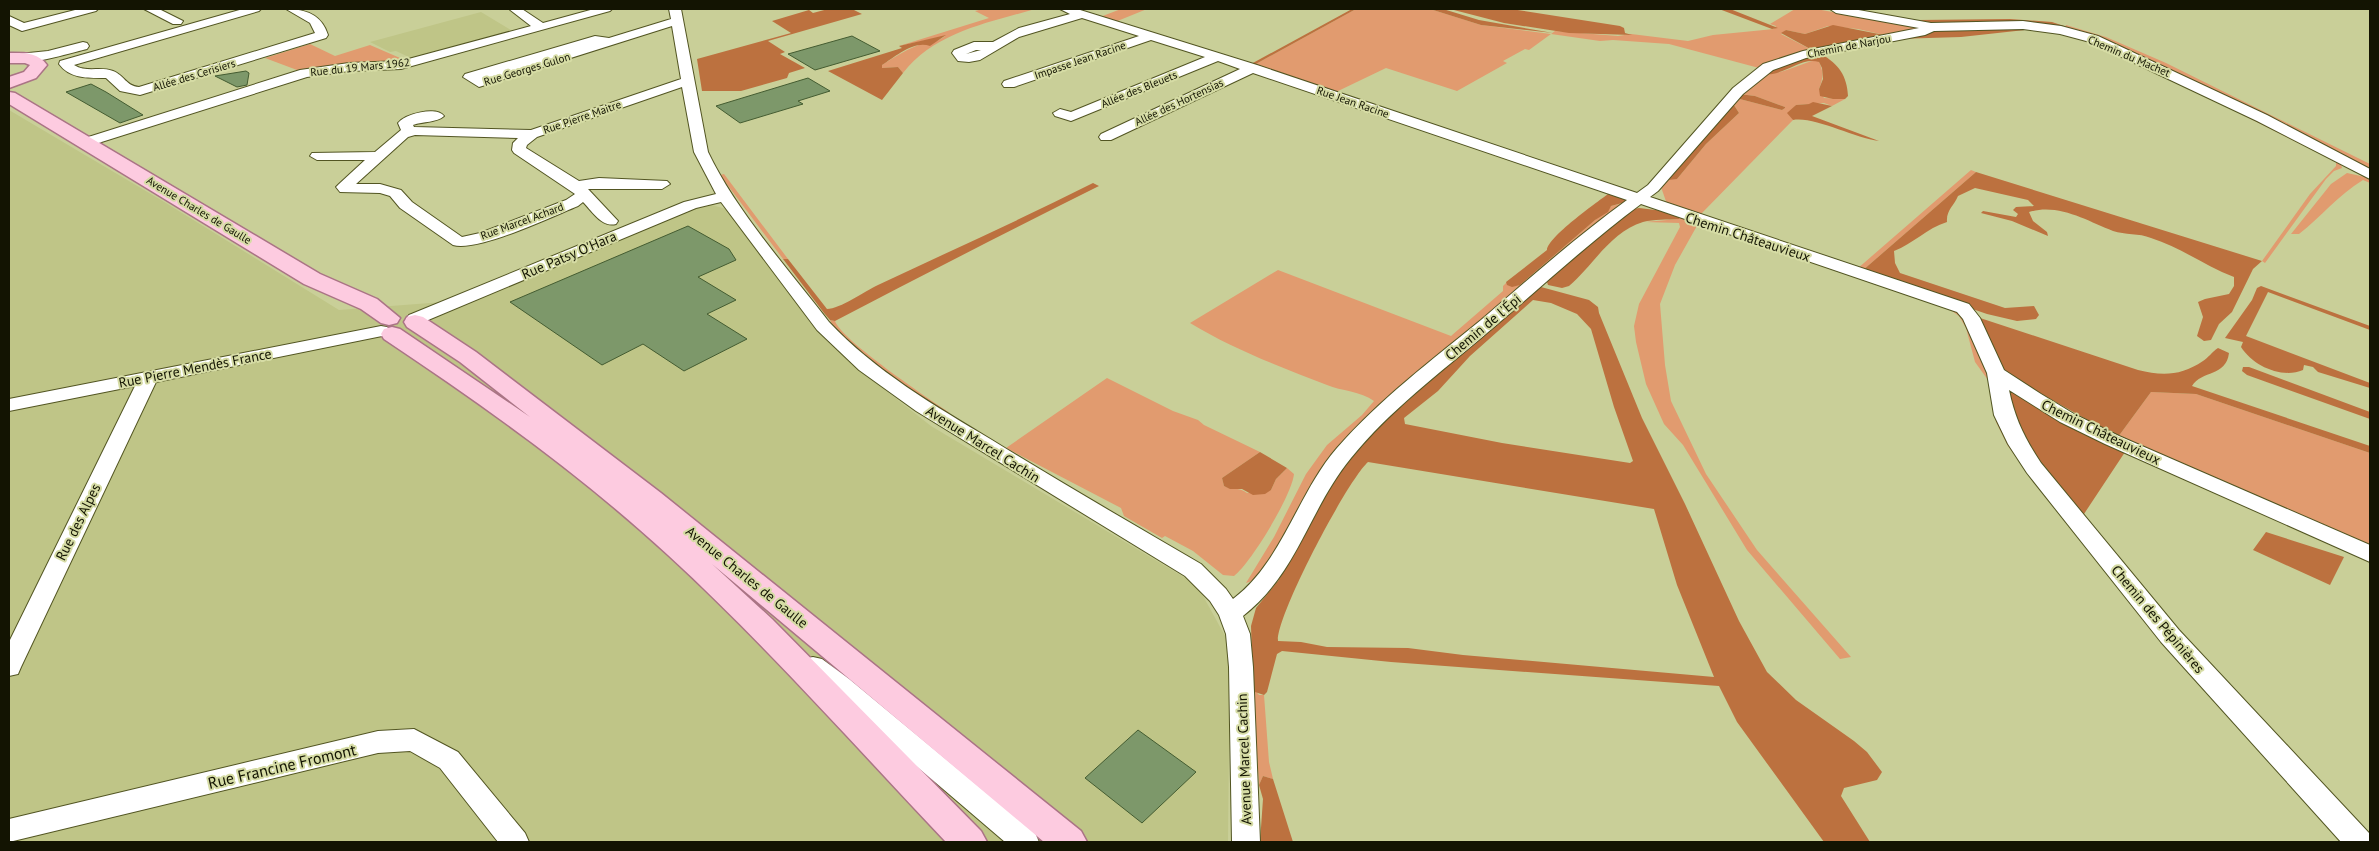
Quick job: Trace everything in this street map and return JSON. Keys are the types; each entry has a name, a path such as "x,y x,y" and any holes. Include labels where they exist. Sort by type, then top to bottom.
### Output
{"main road":[{"path":"9,89 30,75 39,65 33,60 14,58"},
{"name":"Avenue Charles de Gaulle","path":"9,89 87,142 312,279 368,304 398,325 456,376 571,458 678,548 761,627 969,842"},
{"name":"Avenue Charles de Gaulle","path":"398,325 468,357 652,499 1069,842"}],"street":[{"path":"9,20 22,27 92,9"},
{"path":"150,9 177,21"},
{"path":"14,58 48,55 225,9"},
{"name":"Allée des Cerisiers","path":"255,9 138,42 148,46 73,70 85,75 110,74 120,86 128,91 140,91 318,38 322,35 317,22"},
{"path":"292,9 317,22 303,42"},
{"path":"514,9 563,50"},
{"name":"Rue du 19 Mars 1962","path":"87,142 305,73 349,67 401,65 539,31 581,12 606,9"},
{"name":"Rue Jean Racine","path":"1066,9 1252,68 1639,200"},
{"name":"Chemin du Machet","path":"1836,9 1931,27 2024,26 2061,30 2094,39 2262,118 2370,176"},
{"path":"994,46 1015,34 1083,14"},
{"name":"Rue Georges Gulon","path":"604,41 605,45 479,83 458,69 517,63 563,50 604,41 631,36 641,41 654,41 677,21"},
{"name":"Avenue Marcel Cachin","path":"677,21 702,152 715,181 823,326 849,352 924,407 1025,470 1193,570 1215,591 1230,612 1238,634 1241,667 1246,842"},
{"name":"Chemin de Narjou","path":"1768,67 1803,55 1924,31 1931,27"},
{"path":"579,29 604,41"},
{"name":"Impasse Jean Racine","path":"1009,84 1151,36"},
{"path":"39,65 53,58 107,40"},
{"path":"492,48 517,63"},
{"name":"Allée des Bleuets","path":"1060,113 1070,117 1217,57"},
{"name":"Chemin de l'Épi","path":"1230,612 1242,605 1264,584 1280,562 1326,478 1342,454 1397,399 1619,213 1653,188 1738,91 1768,67"},
{"name":"Allée des Hortensias","path":"1106,137 1252,68"},
{"name":"Rue Pierre Maitre","path":"610,221 580,190 519,150 520,143 532,134 688,81"},
{"name":"Rue Marcel Achard","path":"438,116 416,118 405,123 410,132 404,134 378,156 344,187 345,189 390,190 402,196 406,205 459,242 484,237 572,203 580,190"},
{"path":"410,132 532,134"},
{"path":"317,156 378,156"},
{"path":"580,190 599,183 662,184"},
{"name":"Rue Patsy O'Hara","path":"398,325 690,204 725,196"},
{"name":"Chemin Châteauvieux","path":"1639,200 1963,308 1971,318 1996,372 2034,398 2087,428 2370,554"},
{"name":"Rue Pierre Mendès France","path":"9,405 148,378 398,325"},
{"name":"Chemin des Pépinières","path":"1996,372 2004,415 2015,438 2034,468 2170,636 2359,842"},
{"name":"Rue des Alpes","path":"9,667 148,378"},
{"name":"Avenue Charles de Gaulle","path":"761,627 840,686 1025,842"},
{"name":"Rue Francine Fromont","path":"9,831 378,742 414,740 449,760 515,842"}],"shaded area":[{"path":"828,9 852,9 862,14 768,41 785,52 780,54 805,68 789,73 787,78 741,91 702,91 697,59 791,33 772,21 809,10 813,13"},
{"path":"983,9 1035,9 981,25 946,38 916,59 903,73 898,67 882,68 882,65 907,50 937,41 945,36 899,46 989,18 975,11"},
{"path":"1121,9 1147,9 1115,22 1100,17"},
{"path":"1352,9 1356,9 1254,65 1251,64"},
{"path":"1356,9 1430,9 1481,25 1551,34 1529,50 1525,49 1503,61 1507,63 1457,91 1386,68 1336,92 1254,65"},
{"path":"1430,9 1443,9 1479,20 1553,33 1481,25"},
{"path":"1450,9 1511,9 1620,26 1624,28 1625,33 1632,35 1569,33 1504,23"},
{"path":"1719,9 1730,9 1778,28 1772,29"},
{"path":"1795,9 1816,9 1921,28 1889,36 1858,29 1828,26 1805,34 1786,30 1781,34 1814,51 1759,68 1669,44 1613,40 1600,41 1551,34 1555,31 1618,36 1631,34 1688,41 1713,35 1774,29 1776,26 1770,24"},
{"path":"481,12 514,32 413,59 396,51 390,52 370,42"},
{"path":"2010,19 2052,22 2067,27 1946,25 1917,20"},
{"path":"1833,25 1889,36 1814,51 1781,33 1786,30 1805,34"},
{"path":"2066,25 2106,37 2166,63 2370,164 2370,173 2299,135 2065,28"},
{"path":"2008,26 2035,29 1961,37 1896,39 1937,28"},
{"path":"946,35 930,46 918,45 911,47 882,65 882,68 898,67 903,73 882,100 828,71 902,48 899,46"},
{"path":"2095,40 2340,161 2342,168 2334,171 2326,179 2265,263 2262,261 2310,194 2336,166 2336,162"},
{"path":"310,44 335,56 370,45 407,61 305,73 265,58"},
{"path":"1821,54 1833,62 1841,71 1846,82 1848,96 1845,99 1820,96 1819,89 1823,79 1822,68 1819,62 1805,62 1778,73 1764,74 1793,60"},
{"path":"1816,60 1822,69 1819,89 1824,98 1845,99 1832,106 1824,103 1796,105 1789,114 1793,120 1701,214 1857,269 1971,170 1976,172 1862,271 1668,207 1661,187 1667,178 1677,179 1706,144 1739,113 1732,102 1736,98 1782,110 1785,108 1755,96 1739,94 1764,74 1783,71"},
{"path":"1739,94 1755,96 1785,108 1782,110 1736,98"},
{"path":"1732,102 1739,113 1706,144 1677,179 1668,180 1667,178"},
{"path":"1813,102 1832,106 1812,116 1879,141 1812,121 1793,120 1787,113 1796,105"},
{"path":"9,110 161,200 339,310 443,302 693,200 730,210 811,324 853,365 931,426 1197,585 1230,645 1228,842 9,842"},
{"path":"1976,172 2262,261 2253,269 2232,312 2219,324 2211,340 2204,341 2197,336 2203,317 2198,302 2229,294 2234,286 2234,277 2162,242 2142,235 2113,231 2062,211 2040,210 2029,212 2033,221 2047,232 2048,236 2012,221 1981,213 1983,211 2016,217 2018,214 2013,210 2016,207 2034,206 2028,200 1975,188 1958,196 1949,211 1947,222 1894,251 1895,263 1900,273 2005,308 2034,306 2039,315 2036,319 2017,321 1987,314 1862,271"},
{"path":"2347,173 2370,178 2370,183 2363,180 2346,192 2299,234 2291,234 2331,184"},
{"path":"724,174 788,259 783,259 720,175"},
{"path":"1093,183 1099,186 835,321 830,320 824,313 783,259 788,259 827,309 832,308"},
{"path":"1608,194 1628,200 1611,206 1608,212 1595,220 1520,285 1512,287 1507,285 1506,282 1547,250 1555,237"},
{"path":"1624,203 1397,396 1283,541 1255,580 1246,583 1274,537 1306,474 1327,445 1362,415 1374,401 1363,395 1333,387 1257,357 1190,323 1278,270 1451,336 1503,291 1503,286 1506,283 1520,285 1611,206"},
{"path":"1639,208 1664,211 1680,216 1679,219 1647,221 1631,227 1611,241 1569,286 1562,288 1548,285 1547,282 1554,273 1630,210"},
{"path":"1680,216 1959,311 1987,363 2002,421 2231,708 2355,842 2345,842 2176,656 2046,498 2008,446 1996,422 1988,380 1975,362 1966,328 1959,316 1949,309 1925,300 1698,224 1675,265 1660,304 1665,365 1671,401 1706,474 1757,550 1851,657 1840,659 1747,550 1683,445 1664,424 1646,384 1634,326 1639,304 1680,227 1679,223 1645,222 1678,219"},
{"path":"2261,286 2370,326 2370,330 2268,292 2246,336 2370,383 2370,388 2318,372 2313,367 2304,365 2303,370 2286,373 2277,372 2260,365 2246,354 2241,347 2243,342 2225,338 2252,300 2257,288"},
{"path":"1541,287 1589,300 1598,307 1642,418 1685,504 1739,621 1767,672 1796,700 1867,752 1882,772 1877,780 1844,788 1841,796 1870,842 1824,842 1737,722 1719,686 1391,662 1282,651 1277,654 1267,692 1264,695 1255,692 1253,688 1251,626 1256,608 1278,581 1325,489 1364,439 1525,298","holes":["1533,300 1551,303 1577,314 1591,329 1614,407 1633,461 1630,463 1502,443 1405,424 1404,418 1438,391 1470,356","1368,462 1654,509 1677,585 1714,677 1463,655 1408,648 1327,647 1301,642 1278,641 1280,627 1288,605 1314,549 1345,494"]},
{"path":"1977,317 2138,370 2155,373 2163,374 2187,370 2205,360 2218,348 2229,353 2227,361 2219,370 2202,377 2192,386 2370,446 2370,453 2196,394 2151,392 2118,437 2006,374"},
{"path":"830,320 835,321 841,330 868,355 950,413 941,410 863,355 848,342"},
{"path":"2243,367 2249,367 2370,412 2370,419 2247,375 2242,371"},
{"path":"1107,378 1173,411 1198,420 1204,425 1260,452 1222,478 1224,486 1247,493 1271,490 1276,479 1287,468 1294,474 1292,484 1270,528 1250,558 1234,576 1223,575 1193,551 1165,536 1162,538 1124,516 1121,508 1006,448"},
{"path":"2007,391 2016,393 2127,449 2080,520 2028,454"},
{"path":"2151,392 2196,394 2370,453 2370,547 2118,437"},
{"path":"1260,452 1287,468 1276,479 1271,490 1265,494 1253,495 1242,489 1230,489 1224,486 1222,478"},
{"path":"2266,532 2344,557 2330,585 2253,550"},
{"path":"1253,688 1259,695 1264,695 1269,762 1273,779 1263,776 1259,785"},
{"path":"1263,776 1273,779 1293,842 1260,842 1263,799 1259,785"}],"building":[{"path":"852,36 880,51 815,70 788,54"},
{"path":"246,71 249,73 247,85 237,87 215,76"},
{"path":"808,78 830,91 798,101 803,104 740,123 716,106"},
{"path":"91,84 143,115 120,123 66,92"},
{"path":"688,226 729,249 736,260 698,277 736,300 707,314 747,339 684,371 643,344 602,365 510,302"},
{"path":"1138,730 1196,772 1142,823 1085,778"}]}
